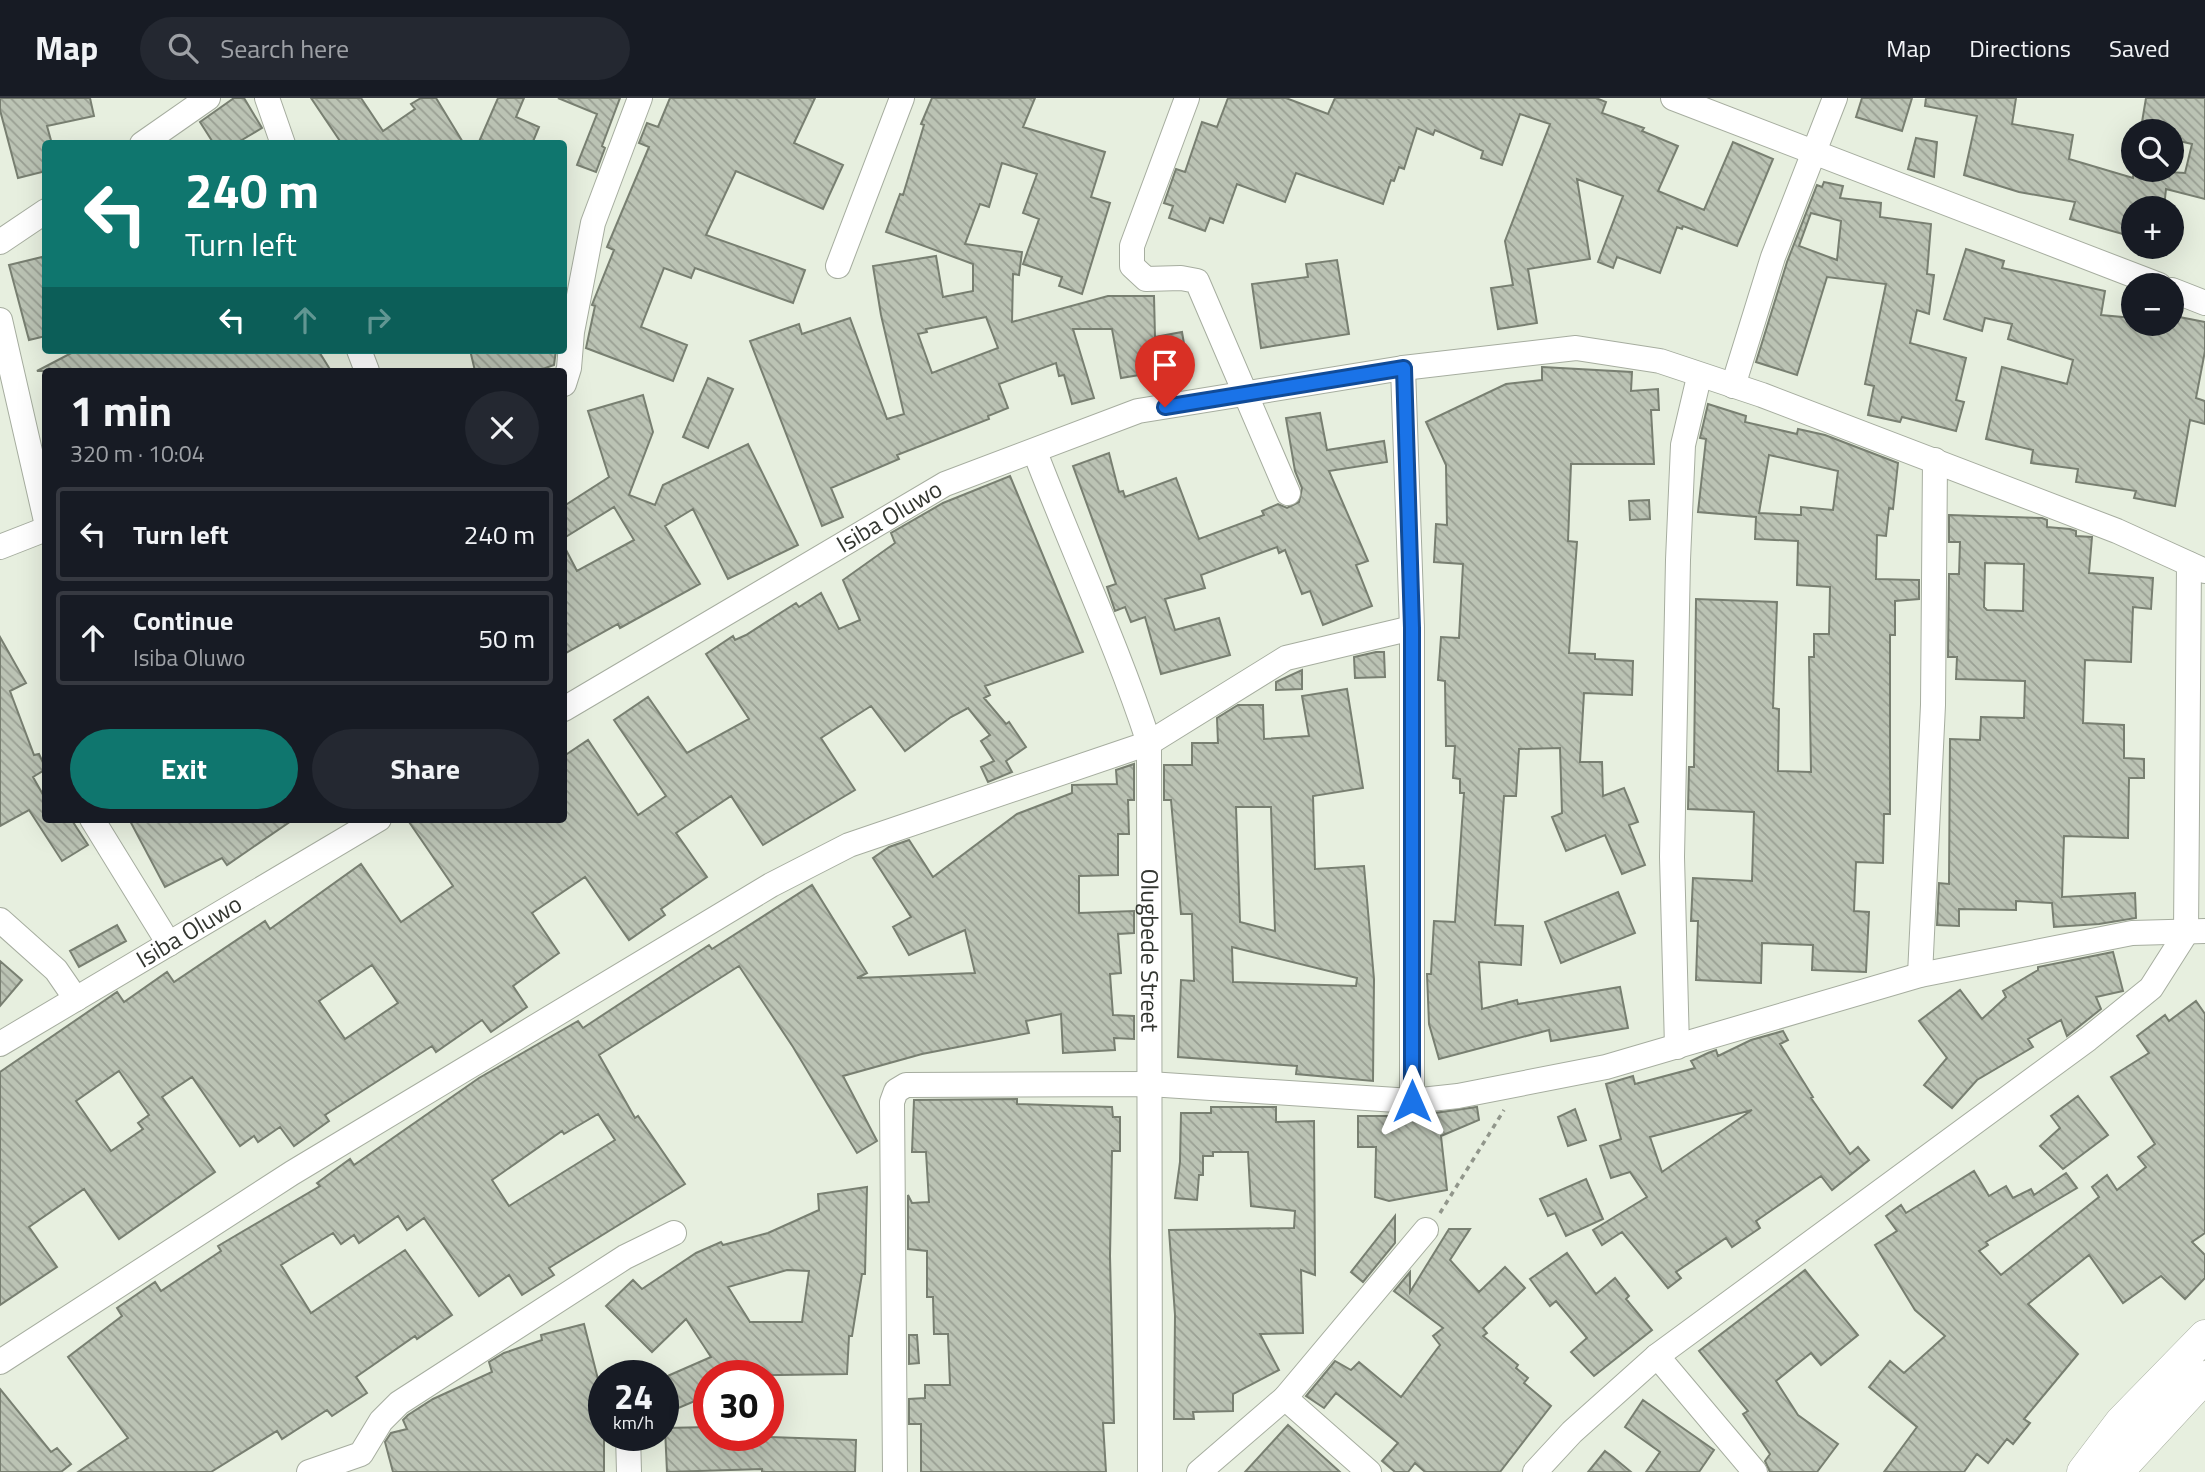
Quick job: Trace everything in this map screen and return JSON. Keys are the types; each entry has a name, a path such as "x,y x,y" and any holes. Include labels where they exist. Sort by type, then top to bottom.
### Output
{"main road":[{"path":"2083,1472 2121,1422 2205,1336"},
{"path":"2117,1472 2205,1377"}],"street":[{"path":"148,140 208,98"},
{"path":"267,98 282,140"},
{"path":"567,375 572,332 593,223 640,98"},
{"path":"838,266 902,98"},
{"path":"1187,98 1132,246 1132,266 1146,279 1198,281 1288,493"},
{"path":"1673,98 2128,273"},
{"path":"1733,386 1773,257 1835,98"},
{"path":"0,242 42,214"},
{"path":"2184,295 2205,303"},
{"path":"0,320 42,504"},
{"name":"Isiba Oluwo","path":"567,707 945,484 1138,411 1245,396 1404,368 1576,348 1660,361 1699,377 1733,386 1935,460 2117,531 2197,568"},
{"path":"1404,368 1412,628 1412,1101"},
{"path":"1678,1047 1672,857 1678,559 1684,445 1699,377"},
{"name":"Olugbede Street","path":"1035,452 1085,582 1130,684 1149,743 1152,778 1149,1084 1150,1472"},
{"path":"1920,975 1933,705 1935,460"},
{"path":"0,547 42,531"},
{"path":"1535,1472 1572,1432 1657,1356 2088,1039 2151,988 2195,932 2197,568"},
{"path":"0,1362 292,1174 771,885 849,845 1149,743 1286,658 1412,628"},
{"path":"94,823 169,944"},
{"name":"Isiba Oluwo","path":"0,1044 372,823"},
{"path":"0,920 57,970 76,999"},
{"path":"895,1472 892,1102 896,1091 906,1085 1149,1084 1412,1101 1518,1087 1678,1047 1920,975 2132,933 2195,932"},
{"path":"1199,1472 1285,1398 1426,1230"},
{"path":"309,1472 363,1463 381,1421 399,1403 625,1256 674,1233"},
{"path":"1657,1356 1755,1472"},
{"path":"1285,1398 1369,1472"},
{"path":"628,1451 629,1472"}],"path":[{"path":"1426,1230 1449,1203 1518,1087"}],"building":[{"path":"0,98 90,98 94,116 47,126 51,140 42,140 42,172 18,178 0,110"},
{"path":"234,98 244,98 262,128 242,140 211,140 200,122"},
{"path":"311,98 361,98 383,131 415,109 411,104 421,98 436,98 462,140 339,140"},
{"path":"498,98 524,98 516,117 539,127 534,140 480,140"},
{"path":"558,98 620,98 602,146 605,148 596,172 577,165 597,114"},
{"path":"670,98 815,98 794,143 843,165 823,209 736,171 706,235 805,270 793,303 695,268 691,278 664,268 641,327 687,345 673,381 586,348 595,306 592,305 614,250 607,247 649,147 639,143 647,123 658,127"},
{"path":"932,98 1035,98 1023,127 1105,152 1091,197 1110,203 1082,294 1059,286 1062,277 1023,264 1039,219 1023,213 1037,174 1002,163 989,207 980,204 965,244 1022,252 1019,275 1013,274 1012,322 1108,296 1154,296 1155,337 1182,332 1188,367 1121,378 1112,329 1073,329 1094,398 1072,404 1064,375 1059,376 1056,363 999,384 1008,408 988,416 989,419 897,455 899,459 831,488 843,517 822,526 750,341 799,324 802,334 850,318 887,419 904,414 881,315 873,266 936,256 943,297 973,291 973,264 886,232 900,194 903,195 924,125 921,124","holes":["986,317 998,348 932,373 918,334 927,332 926,329"]},
{"path":"1228,98 1286,98 1328,114 1335,98 1596,98 1606,102 1602,113 1644,128 1642,131 1678,146 1658,191 1704,210 1733,142 1773,159 1737,246 1683,226 1682,229 1677,227 1660,273 1617,257 1613,268 1598,262 1623,196 1577,179 1590,259 1528,269 1537,323 1498,329 1491,288 1513,285 1505,241 1550,124 1520,114 1502,165 1481,158 1483,151 1435,130 1433,135 1417,128 1404,169 1399,167 1394,181 1391,180 1383,204 1296,173 1285,202 1237,184 1223,223 1210,218 1205,231 1169,218 1173,206 1164,203 1176,169 1185,172 1202,122 1217,127"},
{"path":"1862,98 1912,98 1902,131 1856,117"},
{"path":"1926,98 2016,98 2012,124 2073,135 2069,159 2121,174 2121,182 2184,182 2192,144 2184,142 2184,119 2142,119 2146,98 2205,98 2205,199 2166,189 2165,196 2121,196 2121,234 2070,219 2075,202 2019,192 1964,175 1977,116 1925,106"},
{"path":"1916,138 1937,142 1934,177 1908,169"},
{"path":"1824,182 1843,186 1840,198 1881,203 1880,217 1931,224 1927,274 1934,275 1929,314 1917,310 1910,343 1966,358 1956,400 1964,402 1956,431 1902,417 1900,422 1868,415 1874,386 1865,384 1886,284 1827,277 1797,375 1756,362 1787,262 1817,185 1822,187","holes":["1811,213 1841,221 1837,260 1799,246"]},
{"path":"1966,249 2004,261 2002,268 2105,291 2101,315 2121,317 2121,336 2184,336 2184,318 2205,322 2205,351 2196,398 2205,401 2205,424 2190,420 2175,506 2134,498 2136,491 2076,482 2078,469 2031,463 2033,450 1986,439 2002,367 2067,384 2073,360 2008,339 2012,324 1985,318 1982,331 1944,319"},
{"path":"42,257 42,337 29,340 9,265"},
{"path":"1337,260 1349,334 1261,348 1252,284 1308,277 1306,264"},
{"path":"69,354 320,354 329,368 43,368"},
{"path":"471,354 555,354 554,365 546,368 474,368"},
{"path":"1542,367 1632,372 1631,391 1658,389 1659,410 1651,410 1654,464 1571,464 1568,541 1577,542 1569,653 1595,654 1595,659 1633,661 1632,695 1584,693 1580,762 1602,762 1603,796 1624,788 1638,822 1629,825 1645,865 1622,874 1605,835 1566,851 1552,817 1562,813 1560,748 1519,749 1516,796 1504,796 1495,925 1523,926 1521,965 1479,962 1482,1009 1517,1000 1518,1004 1620,987 1628,1028 1551,1041 1549,1030 1439,1059 1429,1024 1427,974 1431,974 1434,921 1455,922 1464,793 1460,793 1460,779 1453,778 1455,746 1446,746 1445,681 1438,680 1441,637 1459,638 1463,564 1434,562 1436,524 1447,525 1446,465 1426,422 1506,384 1542,380"},
{"path":"708,378 733,389 708,448 683,437"},
{"path":"643,395 653,432 629,495 655,505 663,485 748,444 798,545 728,579 693,509 665,526 700,584 620,628 618,624 567,652 567,552 577,571 634,540 614,507 567,536 567,504 609,477 588,411"},
{"path":"1708,404 1746,416 1745,422 1797,434 1798,429 1825,435 1898,463 1893,509 1889,508 1886,536 1877,535 1876,579 1919,580 1919,599 1895,601 1895,635 1890,635 1890,814 1884,814 1883,863 1856,862 1854,911 1869,912 1866,972 1812,970 1813,945 1762,943 1761,983 1696,980 1698,921 1691,921 1693,878 1752,881 1754,812 1688,809 1689,767 1694,767 1696,599 1777,602 1773,708 1779,709 1778,771 1811,772 1809,657 1814,657 1814,634 1829,634 1830,587 1797,585 1798,541 1755,539 1756,517 1698,512 1706,439 1700,438","holes":["1769,455 1838,471 1833,510 1801,507 1801,515 1759,513"]},
{"path":"1320,413 1327,450 1384,441 1387,462 1329,471 1368,561 1356,565 1372,606 1323,625 1310,591 1302,594 1285,550 1279,553 1277,547 1201,575 1205,588 1165,599 1175,630 1219,618 1230,655 1161,674 1145,617 1131,622 1125,607 1115,611 1107,587 1116,584 1073,466 1109,453 1119,492 1123,491 1125,497 1176,478 1199,539 1264,515 1262,511 1278,504 1287,508 1299,502 1302,488 1295,471 1286,418"},
{"path":"1010,476 1083,652 985,686 990,695 984,698 1006,724 1009,722 1026,747 1006,761 1012,772 988,782 981,767 994,761 981,741 990,735 968,708 951,717 905,751 871,706 821,738 855,790 763,845 731,796 676,833 707,877 661,909 665,915 629,940 585,877 532,913 559,953 513,986 527,1007 491,1032 482,1020 436,1052 432,1046 325,1115 329,1121 294,1146 280,1127 258,1142 254,1136 240,1146 192,1077 162,1097 215,1172 119,1239 84,1189 29,1227 57,1267 0,1305 0,1072 117,992 124,1002 167,972 174,982 265,921 270,929 361,864 401,922 453,886 410,823 567,823 567,754 588,740 638,815 666,796 614,720 648,697 687,753 749,719 706,654 733,636 735,640 746,635 796,603 799,607 821,593 839,629 860,620 843,580 895,543 891,533 943,503","holes":["372,965 398,1003 345,1039 319,1001","119,1071 149,1115 138,1123 143,1129 111,1151 76,1101"]},
{"path":"1649,500 1650,519 1630,520 1629,501"},
{"path":"1949,515 2042,518 2047,520 2047,527 2070,529 2076,531 2076,536 2092,537 2089,573 2153,578 2151,609 2133,607 2131,662 2085,660 2083,723 2124,725 2124,758 2144,759 2144,778 2129,778 2128,838 2064,836 2062,897 2135,893 2136,918 2054,927 2052,903 2016,901 2016,910 1959,909 1959,926 1937,925 1939,883 1949,884 1950,739 1980,740 1981,717 2024,718 2025,681 1956,679 1957,657 1948,657 1949,574 1959,574 1960,542 1949,542","holes":["1985,563 2024,564 2023,611 1987,610 1984,607"]},
{"path":"0,637 26,683 10,691 34,755 39,754 42,760 42,771 33,777 42,793 42,823 74,823 88,845 62,861 29,810 0,826"},
{"path":"1384,652 1385,677 1355,678 1354,657"},
{"path":"1302,670 1302,689 1276,690 1276,682"},
{"path":"1347,689 1363,788 1313,796 1315,869 1364,866 1374,979 1373,1081 1296,1074 1297,1066 1178,1057 1181,980 1194,981 1192,914 1181,914 1171,800 1164,800 1164,765 1192,765 1192,743 1218,743 1217,718 1238,705 1263,705 1264,739 1309,736 1302,696","holes":["1236,807 1271,807 1275,931 1240,922","1232,947 1357,978 1356,986 1233,982"]},
{"path":"1134,764 1134,800 1128,800 1129,834 1118,834 1118,875 1079,876 1079,913 1134,911 1134,933 1118,934 1121,973 1110,974 1113,1015 1134,1016 1134,1039 1114,1038 1115,1050 1063,1053 1061,1014 1026,1021 1029,1033 922,1054 843,1076 877,1141 857,1153 793,1047 739,966 599,1055 635,1118 638,1116 685,1184 549,1268 554,1275 522,1295 509,1275 479,1296 424,1218 407,1230 398,1216 359,1243 354,1235 341,1244 333,1233 281,1265 311,1313 405,1250 452,1315 417,1339 415,1336 356,1377 367,1393 332,1416 327,1410 282,1439 277,1431 211,1472 78,1472 128,1438 68,1357 122,1316 117,1308 155,1282 161,1291 221,1251 218,1246 320,1186 317,1183 350,1159 354,1165 479,1078 578,1021 583,1028 709,945 712,949 812,885 867,973 857,978 975,973 965,930 909,955 893,927 911,917 873,858 889,847 909,840 933,877 1017,814 1072,793 1072,785 1117,784 1116,770","holes":["598,1114 615,1140 509,1206 492,1180 562,1131 564,1134"]},
{"path":"131,823 288,823 227,865 222,858 165,887"},
{"path":"1618,892 1635,933 1561,963 1545,922"},
{"path":"117,925 126,941 79,967 70,951"},
{"path":"2113,952 2123,991 2096,997 2101,1009 2067,1036 2061,1020 2028,1039 2033,1047 1977,1080 1952,1108 1924,1085 1947,1058 1919,1021 1960,990 1982,1019 2006,997 2003,991 2038,970 2038,967"},
{"path":"0,961 22,980 0,1006"},
{"path":"2196,1001 2205,1014 2205,1233 2192,1242 2205,1255 2205,1278 2185,1299 2161,1276 2123,1303 2089,1255 2028,1304 2078,1354 2024,1419 2030,1423 2013,1444 2007,1439 1988,1463 1977,1454 1964,1472 1884,1472 1917,1427 1869,1387 1890,1361 1904,1373 1945,1336 1915,1310 1875,1245 1897,1231 1886,1216 1901,1205 1906,1213 1974,1171 1989,1196 2006,1186 2013,1198 2031,1189 2034,1195 2066,1173 2077,1188 1986,1242 1988,1245 1979,1251 2001,1275 2099,1197 2092,1187 2107,1175 2117,1190 2146,1167 2138,1157 2155,1144 2111,1077 2149,1053 2137,1036 2165,1015 2169,1021"},
{"path":"1783,1031 1788,1040 1780,1044 1813,1097 1811,1098 1850,1154 1858,1147 1869,1160 1832,1190 1821,1176 1756,1221 1760,1228 1732,1247 1726,1238 1676,1272 1681,1278 1668,1288 1622,1232 1602,1245 1593,1230 1647,1197 1630,1172 1611,1178 1600,1146 1621,1139 1606,1084 1633,1076 1635,1084 1695,1068 1691,1061 1716,1050 1718,1056 1751,1040","holes":["1752,1110 1662,1172 1650,1137"]},
{"path":"2078,1096 2108,1135 2063,1169 2040,1146 2060,1128 2051,1116"},
{"path":"1017,1099 1017,1104 1112,1107 1113,1117 1120,1117 1120,1151 1112,1151 1110,1256 1114,1423 1103,1423 1106,1472 921,1472 921,1424 909,1424 909,1399 925,1398 925,1385 950,1385 948,1334 934,1334 933,1297 927,1297 927,1251 908,1249 908,1195 912,1203 929,1202 926,1152 912,1152 914,1100"},
{"path":"1211,1107 1276,1107 1276,1122 1314,1121 1315,1275 1301,1270 1303,1333 1260,1334 1279,1370 1233,1394 1233,1411 1193,1412 1194,1419 1174,1419 1175,1315 1169,1230 1294,1228 1295,1211 1251,1206 1248,1152 1213,1152 1213,1156 1203,1156 1203,1175 1199,1175 1197,1200 1175,1198 1180,1162 1181,1113 1211,1113"},
{"path":"1477,1107 1479,1120 1441,1136 1447,1190 1389,1201 1375,1197 1376,1147 1358,1147 1358,1116 1392,1116 1392,1119"},
{"path":"1575,1109 1586,1140 1568,1146 1558,1117"},
{"path":"1586,1179 1603,1219 1566,1236 1555,1213 1548,1216 1540,1199"},
{"path":"867,1187 865,1274 862,1274 852,1336 849,1336 847,1374 784,1375 784,1360 704,1360 711,1357 686,1319 652,1352 606,1306 633,1280 642,1289 696,1253 721,1242 723,1245 768,1233 819,1210 818,1194","holes":["787,1270 809,1271 802,1322 750,1322 728,1287"]},
{"path":"1395,1216 1395,1243 1363,1282 1351,1272"},
{"path":"1449,1229 1470,1229 1450,1260 1479,1292 1505,1267 1525,1288 1483,1328 1487,1333 1483,1336 1518,1365 1516,1368 1528,1378 1524,1383 1551,1406 1500,1472 1425,1472 1415,1463 1408,1472 1395,1472 1382,1461 1398,1443 1336,1393 1324,1408 1306,1396 1335,1361 1351,1370 1359,1362 1401,1397 1440,1345 1433,1336 1443,1328 1394,1291 1410,1272 1410,1292"},
{"path":"1567,1253 1596,1294 1615,1278 1629,1296 1626,1299 1652,1330 1594,1376 1571,1352 1587,1338 1556,1301 1550,1306 1530,1279"},
{"path":"1805,1270 1858,1335 1821,1365 1811,1353 1776,1381 1798,1415 1838,1444 1817,1472 1770,1472 1765,1461 1770,1454 1743,1414 1748,1411 1699,1351"},
{"path":"584,1324 593,1360 588,1360 588,1451 604,1451 604,1472 393,1472 385,1442 391,1433 407,1429 403,1420 408,1415 433,1399 492,1372 489,1362 504,1353 542,1340 541,1335"},
{"path":"909,1335 917,1335 919,1363 909,1364"},
{"path":"693,1365 693,1402 679,1408 679,1371"},
{"path":"0,1389 51,1452 57,1448 71,1464 61,1472 0,1472"},
{"path":"1643,1400 1714,1450 1699,1472 1646,1472 1660,1452 1625,1427"},
{"path":"1288,1425 1340,1472 1245,1472"},
{"path":"693,1427 693,1451 784,1451 784,1438 856,1440 855,1472 762,1472 762,1469 667,1472 666,1451 679,1451 679,1428"},
{"path":"1605,1451 1613,1457 1631,1472 1588,1472"}],"route":[{"path":"1165,407 1404,368 1412,628 1412,1101"}]}
